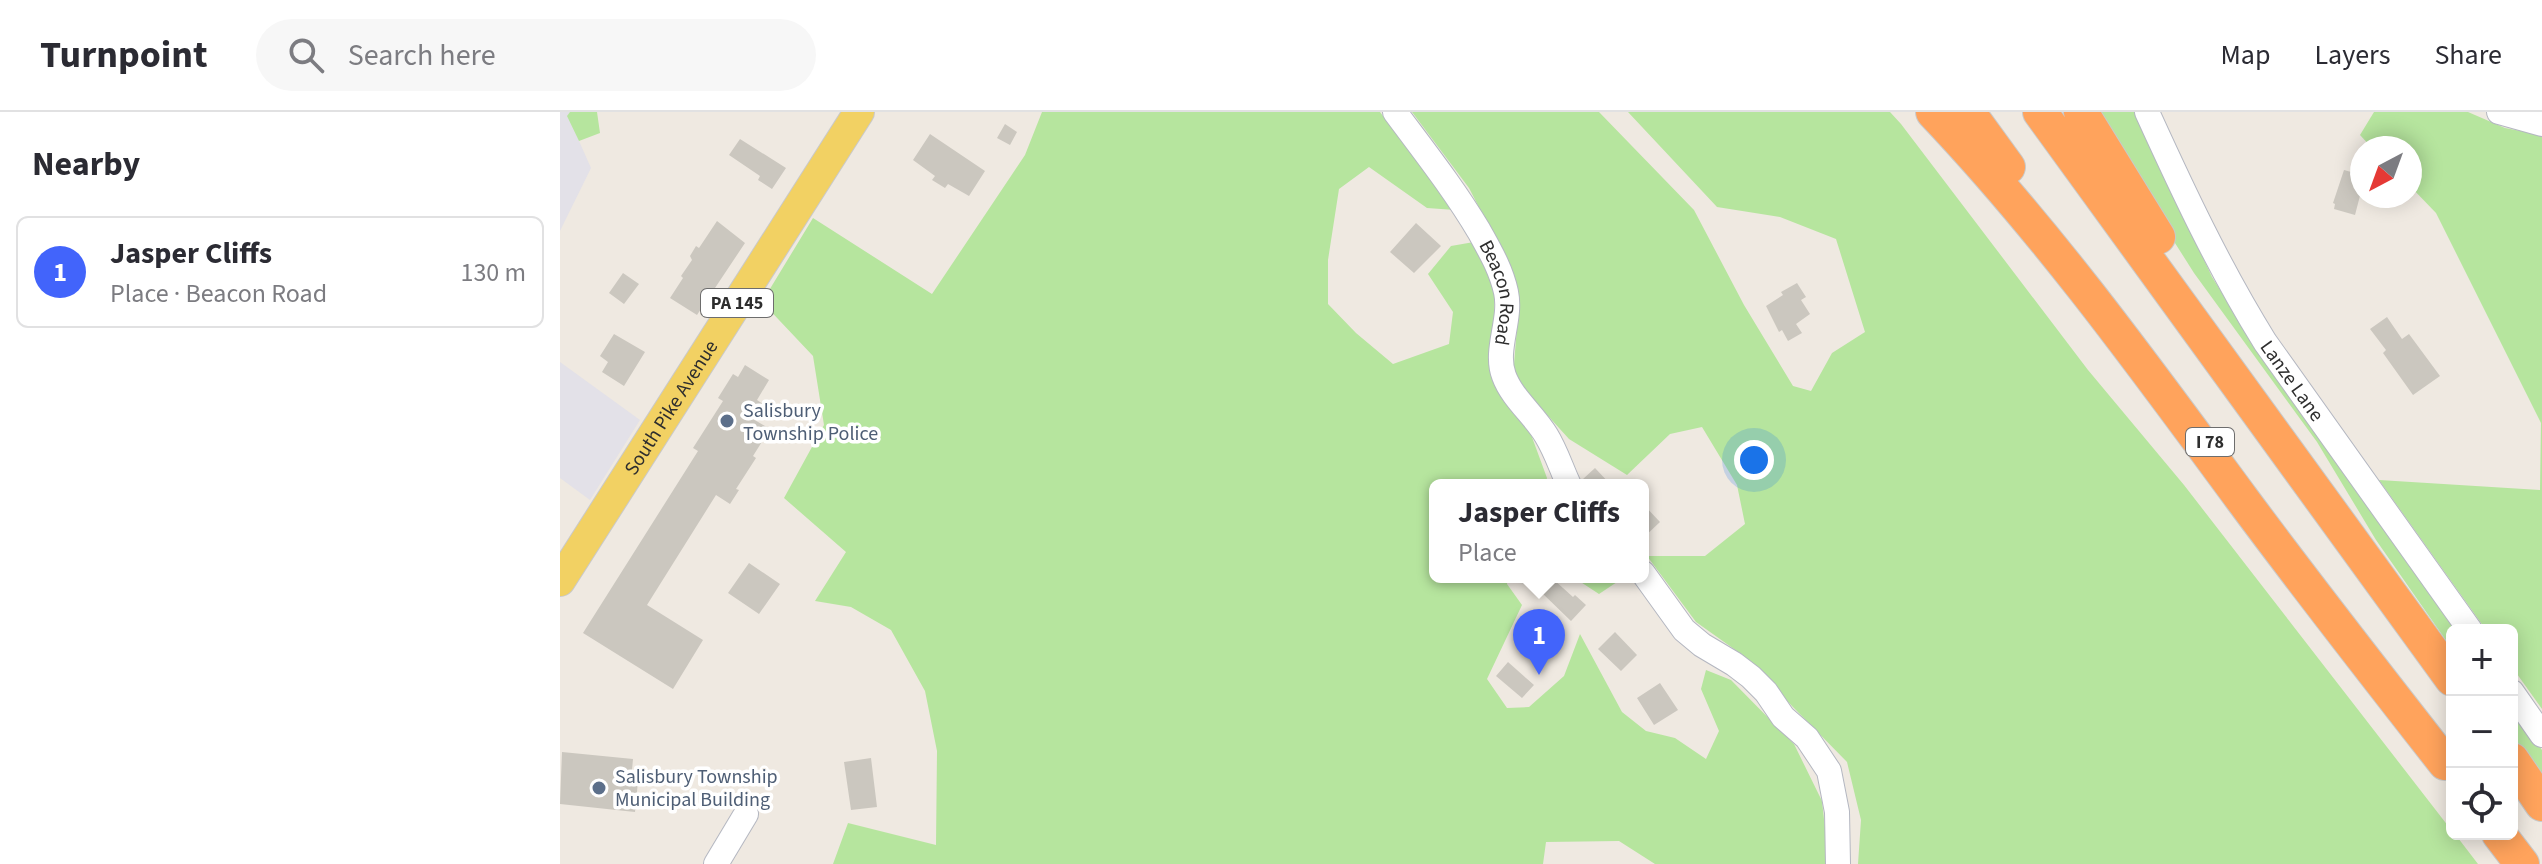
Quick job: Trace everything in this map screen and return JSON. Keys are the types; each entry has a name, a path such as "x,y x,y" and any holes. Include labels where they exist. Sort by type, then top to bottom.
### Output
{"highway":[{"path":"1933,112 2107,317 2307,587 2446,764"},
{"name":"I 78","path":"1968,112 2446,764"},
{"name":"I 78","path":"2040,112 2446,671"},
{"path":"2081,112 2138,207 2446,663"},
{"path":"2504,840 2522,864"}],"main road":[{"name":"South Pike Avenue","path":"560,581 859,112"}],"street":[{"name":"Beacon Road","path":"1395,112 1457,194 1497,262 1507,298 1508,316 1501,360 1503,375 1509,388 1545,434 1567,479"},
{"name":"Lanze Lane","path":"2147,112 2210,248 2243,307 2466,624"},
{"path":"2499,112 2542,124"},
{"path":"1649,581 1684,630 1751,677 1783,717 1807,738 1829,771 1837,812 1838,864"},
{"path":"2515,696 2542,735"},
{"path":"716,864 746,814"}],"shaded area":[{"path":"560,112 570,112 568,116 591,168 560,231"},
{"path":"560,362 640,420 590,500 560,478"}],"green space":[{"path":"570,112 597,112 600,133 579,141 567,116"},
{"path":"1042,112 1380,112 1455,210 1427,208 1369,167 1339,189 1328,260 1328,304 1393,364 1449,344 1453,312 1428,274 1451,246 1474,242 1495,281 1489,366 1529,429 1547,478 1429,479 1429,583 1507,583 1522,605 1487,679 1507,708 1529,707 1564,676 1580,634 1622,712 1646,731 1675,738 1706,759 1719,731 1701,689 1706,670 1731,680 1794,744 1822,801 1829,864 1655,864 1619,841 1546,842 1543,864 833,864 848,823 936,845 937,751 925,691 891,630 851,607 815,601 846,552 784,498 824,425 813,356 762,302 813,218 932,294 1025,155"},
{"path":"1412,112 1599,112 1694,210 1744,305 1793,386 1811,391 1832,353 1865,332 1836,239 1780,217 1717,207 1628,112 1890,112 2088,370 2184,485 2446,823 2446,840 2460,840 2478,864 1858,864 1861,820 1847,762 1741,654 1696,622 1649,559 1649,556 1705,556 1745,524 1737,485 1702,427 1670,434 1627,475 1569,439 1513,377 1518,314 1515,277 1469,188"},
{"path":"2092,112 2136,112 2212,277 2243,326 2455,624 2446,624 2446,640 2376,540 2317,442 2194,273"},
{"path":"2374,112 2468,112 2505,128 2542,135 2542,709 2518,675 2518,624 2482,624 2379,480 2540,490 2541,423 2436,213 2422,198 2422,136 2360,135"},
{"path":"1582,583 1616,583 1599,594"},
{"path":"2518,716 2542,750 2542,777 2518,743"}],"building":[{"path":"1005,124 1017,132 1010,145 997,138"},
{"path":"930,134 985,171 969,196 948,184 945,188 932,180 935,176 913,160"},
{"path":"740,139 786,168 772,189 758,180 760,176 729,155"},
{"path":"2344,170 2350,172 2350,208 2357,208 2355,215 2334,209 2333,203"},
{"path":"717,221 745,243 697,315 670,298 692,260 690,256 696,246 699,248"},
{"path":"1416,223 1441,246 1414,273 1390,252"},
{"path":"623,273 639,284 624,304 609,293"},
{"path":"1797,283 1806,297 1801,300 1810,314 1796,324 1802,333 1788,341 1782,330 1779,332 1766,306"},
{"path":"2387,317 2402,339 2409,334 2440,376 2413,395 2370,329"},
{"path":"614,334 645,352 624,386 602,372 608,362 600,356"},
{"path":"745,365 769,380 757,400 763,404 753,419 770,429 730,504 716,495 647,605 703,640 673,689 583,633 698,451 693,448 723,401 718,398 733,374 738,377"},
{"path":"1595,468 1605,479 1583,479"},
{"path":"1649,510 1660,522 1649,532"},
{"path":"749,563 780,584 759,614 728,593"},
{"path":"1549,583 1557,583 1586,605 1571,621 1541,592"},
{"path":"1615,632 1637,655 1621,671 1598,649"},
{"path":"1508,662 1534,685 1522,698 1496,676"},
{"path":"1660,683 1678,710 1654,725 1637,698"},
{"name":"Salisbury Township Municipal Building","path":"562,752 633,759 632,770 639,771 635,812 560,804"},
{"path":"871,758 877,807 851,810 844,762"}],"place":[{"name":"Salisbury Township Police","path":"727,421"},
{"name":"Jasper Cliffs","path":"1539,675"},
{"name":"Salisbury Township Municipal Building","path":"599,788"}]}
